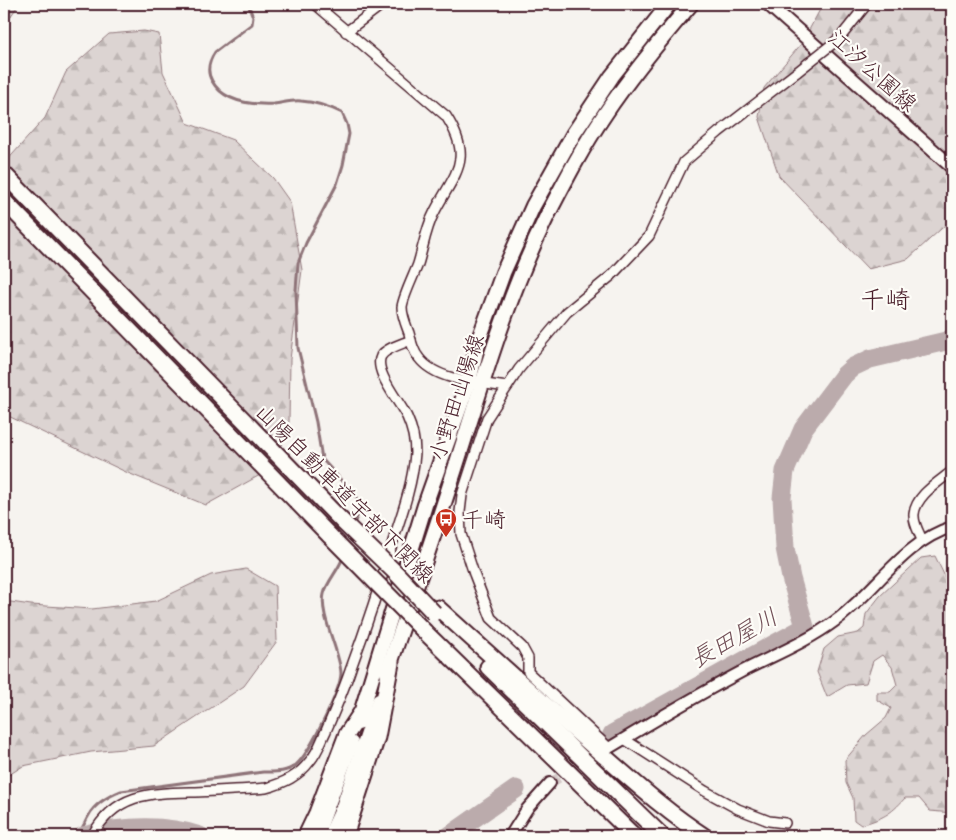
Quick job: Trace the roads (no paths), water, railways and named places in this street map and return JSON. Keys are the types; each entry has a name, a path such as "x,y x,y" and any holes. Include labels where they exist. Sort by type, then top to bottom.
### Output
{"highway":[{"name":"山陽自動車道宇部下関線","path":"4,174 343,522 436,610 662,836"},
{"name":"山陽自動車道宇部下関線","path":"4,201 330,536 634,836"},
{"path":"436,610 668,812 704,836"},
{"path":"345,836 377,737 391,663"},
{"path":"306,836 317,813 347,734 361,713"},
{"path":"584,788 626,836"}],"main road":[{"name":"小野田山陽線","path":"330,836 342,810 453,477 475,382 479,339 504,273 533,206 574,133 612,76 669,4"},
{"name":"小野田山陽線","path":"316,836 339,778 361,713 426,505 519,279 570,172 604,115 691,4"},
{"name":"江汐公園線","path":"768,4 952,167"}],"street":[{"path":"315,4 446,116 455,130 459,141 460,164 452,182 433,214 418,264 402,306 411,340 419,358 432,370 442,375 507,387"},
{"path":"346,32 383,4"},
{"path":"867,4 844,34 836,41 719,132 684,162 649,236 611,276 567,312 520,369 487,418 462,495 460,512 461,534 491,618 522,647 528,658 528,672 609,748 710,688 817,633 835,621 922,540 940,530 952,527"},
{"path":"92,836 98,825 110,812 143,795 266,788 278,785 304,769 317,751 340,699 372,610 402,513 413,470 414,446 411,428 399,402 380,372 379,364 385,351 411,340"},
{"path":"922,540 915,523 914,514 916,507 924,495 952,471"},
{"path":"624,739 705,791 738,809 769,822 785,823"},
{"path":"510,836 527,809 550,783"}],"waterway":[{"path":"248,4 253,17 252,24 215,52 211,59 209,74 217,88 231,98 248,103 274,104 298,101 317,104 342,113 347,124 349,134 343,165 337,184 306,243 298,263 296,290 298,348 316,422 322,459 358,499 360,511 353,525"},
{"name":"長田屋川","path":"612,734 805,627 791,578 785,548 782,498 785,471 803,429 844,375 853,367 870,359 952,338"},
{"path":"76,836 95,807 121,791 263,772 280,772 296,765 302,759 316,736 340,681 340,664 323,603 326,589 343,557"},
{"name":"長田屋川","path":"449,836 516,789"},
{"name":"長田屋川","path":"83,836 142,828 186,832 200,836"}],"tunnel":[{"path":"550,783 605,751"}],"place":[{"name":"千崎","path":"446,538"}],"district":[{"name":"千崎","path":"885,299"}]}
